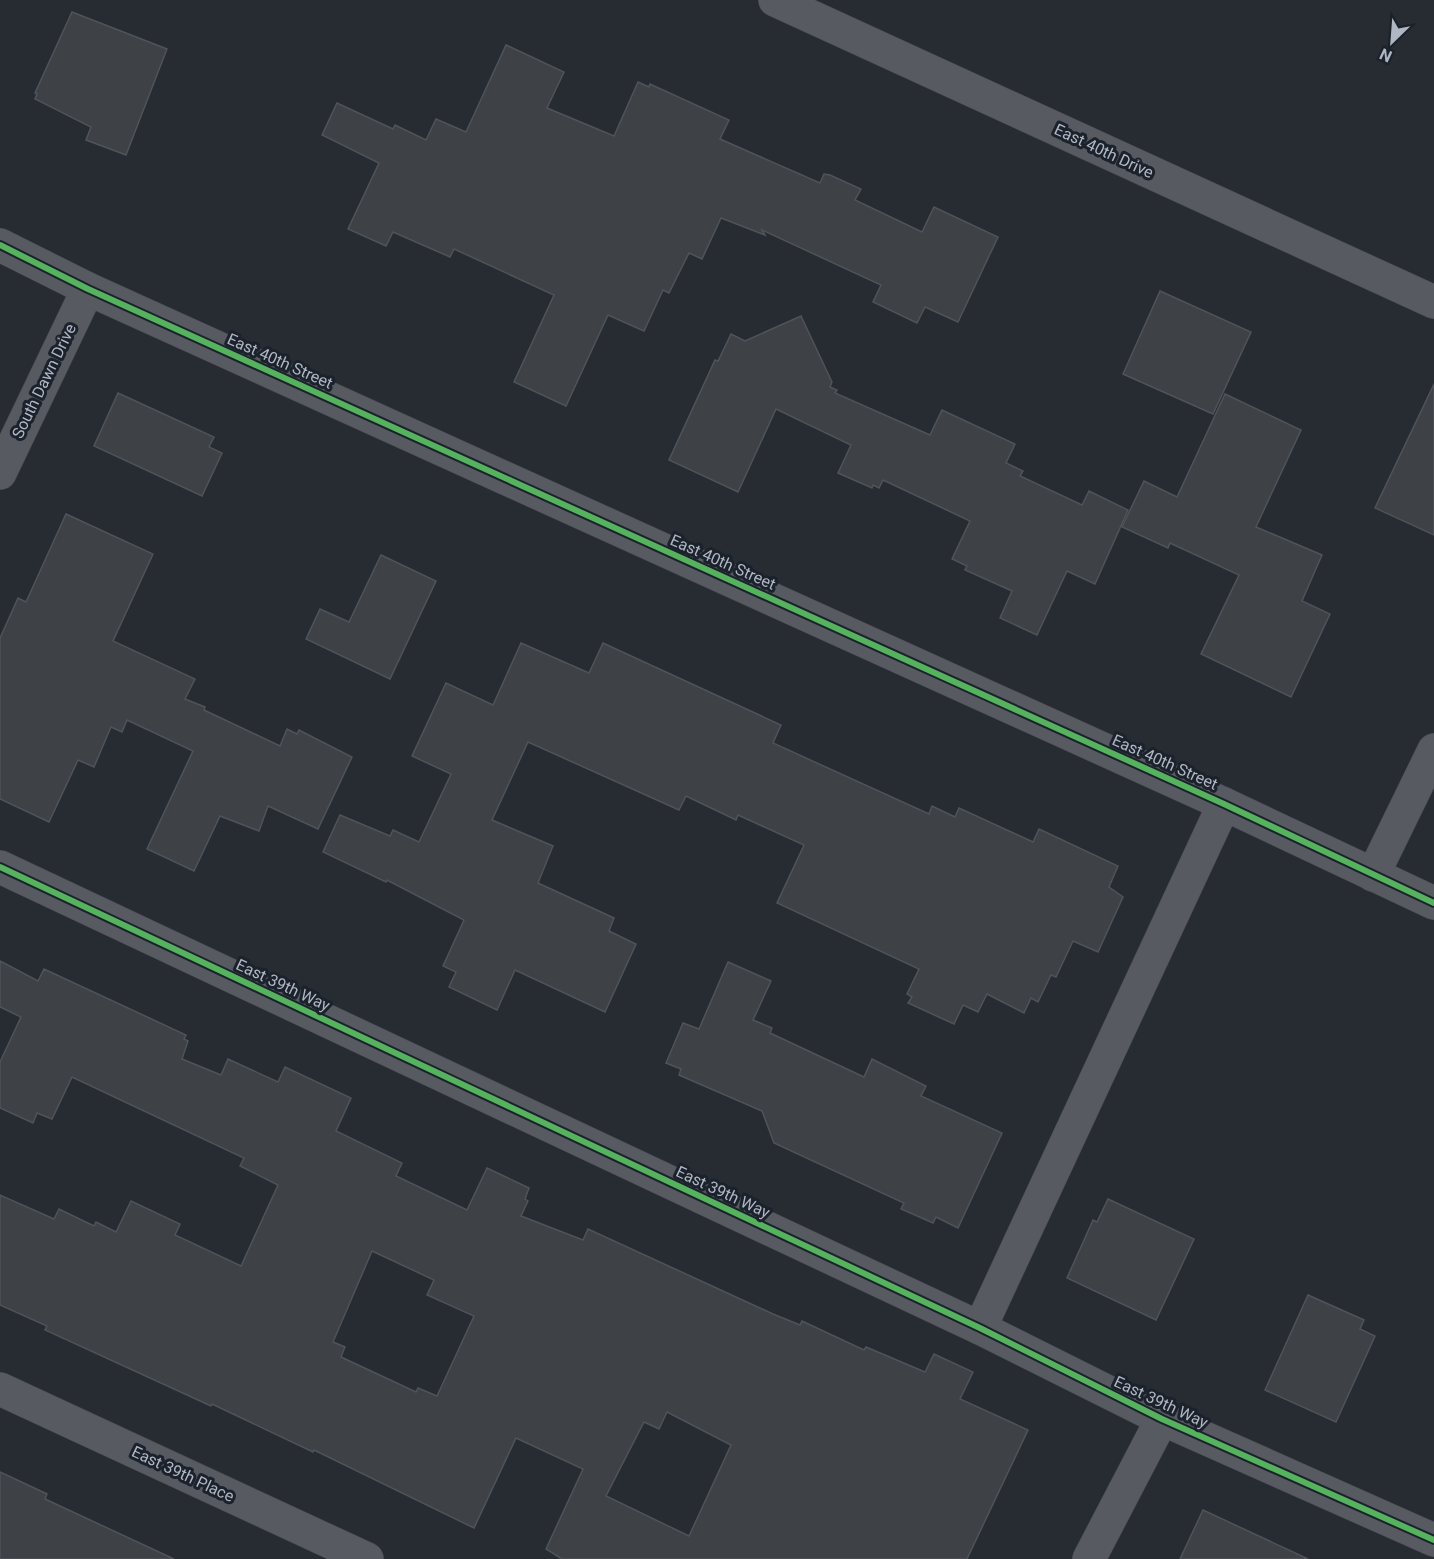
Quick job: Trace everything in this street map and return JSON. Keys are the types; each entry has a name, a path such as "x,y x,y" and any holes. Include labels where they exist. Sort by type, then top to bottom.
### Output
{"street":[{"name":"East 40th Drive","path":"775,0 1434,302"},
{"name":"East 40th Street","path":"0,245 88,289 1224,804 1434,903"},
{"name":"South Dawn Drive","path":"0,473 88,289"},
{"path":"1373,875 1434,750"},
{"path":"980,1328 1224,804"},
{"name":"East 39th Way","path":"0,867 980,1328 1162,1419 1434,1540"},
{"name":"East 39th Place","path":"0,1389 367,1559"},
{"path":"1089,1559 1162,1419"}],"building":[{"path":"72,12 167,49 126,155 86,140 91,127 35,99 37,94 35,93"},
{"path":"506,45 564,72 547,108 614,136 638,82 649,87 650,84 729,120 720,139 820,183 824,174 861,189 855,200 922,232 934,207 998,237 958,322 925,307 917,323 873,302 881,285 762,230 765,235 721,218 702,259 689,253 669,293 663,290 644,331 608,315 566,406 514,382 554,295 454,249 450,257 393,232 386,246 348,229 379,163 322,135 337,103 393,129 395,125 426,140 436,119 466,132"},
{"path":"1160,291 1251,332 1213,414 1123,374"},
{"path":"801,316 832,382 830,387 837,390 835,393 930,435 942,410 1015,444 1006,463 1023,471 1020,476 1082,505 1089,491 1128,510 1095,584 1067,571 1037,635 1000,618 1012,591 965,570 967,566 952,559 970,521 883,480 879,488 873,485 872,488 838,473 851,445 776,409 738,492 669,460 715,360 718,361 731,334 745,341"},
{"path":"1434,384 1434,535 1375,508"},
{"path":"118,393 214,437 209,447 222,453 202,496 94,446"},
{"path":"1225,394 1301,430 1256,527 1322,555 1302,601 1330,614 1291,697 1201,654 1239,575 1170,543 1168,548 1122,527 1144,481 1177,497"},
{"path":"66,514 153,554 113,641 195,679 185,699 205,707 204,710 280,746 287,729 297,734 299,730 352,757 318,829 268,806 259,831 220,816 194,871 147,849 193,751 127,720 122,732 111,727 94,767 78,760 49,822 0,799 0,638 18,598 26,602"},
{"path":"381,555 436,581 390,679 306,639 320,609 349,622"},
{"path":"521,643 589,673 603,643 781,725 773,743 929,814 932,806 955,817 959,808 1033,842 1039,829 1118,866 1109,887 1123,897 1098,952 1073,941 1056,977 1051,975 1038,1002 1031,998 1024,1013 987,994 978,1012 963,1005 954,1024 908,1003 912,997 907,994 919,969 777,903 804,845 738,815 736,820 686,796 679,810 528,742 492,820 553,846 538,883 614,918 609,931 636,944 605,1012 515,970 497,1010 449,987 456,972 443,966 464,920 387,880 386,882 323,852 340,815 390,836 393,830 419,842 451,774 412,756 446,683 493,705"},
{"path":"0,961 38,981 44,969 186,1035 184,1039 188,1041 182,1059 221,1075 228,1059 278,1082 285,1067 351,1098 336,1131 402,1163 396,1176 467,1210 487,1168 529,1188 525,1199 528,1201 521,1216 583,1240 588,1229 773,1314 800,1325 802,1321 864,1350 866,1347 925,1372 934,1354 973,1372 960,1399 1028,1430 967,1559 562,1559 546,1549 583,1469 516,1438 474,1528 314,1450 313,1452 212,1404 211,1406 45,1330 47,1326 0,1305 0,1195 54,1219 59,1209 94,1226 96,1222 116,1232 131,1201 180,1224 175,1235 241,1266 278,1185 240,1166 244,1158 72,1077 52,1119 37,1113 33,1123 0,1108 0,1062 21,1017 0,1007","holes":["372,1251 434,1280 427,1295 474,1316 437,1396 418,1388 416,1392 341,1357 345,1347 333,1342","667,1412 731,1445 689,1536 606,1496 644,1422 659,1429"]},
{"path":"728,962 771,981 753,1020 772,1028 770,1033 864,1077 872,1059 926,1086 921,1096 1002,1133 958,1228 936,1217 933,1223 901,1209 904,1203 774,1143 762,1111 679,1075 681,1069 666,1063 683,1023 699,1029"},
{"path":"1108,1199 1194,1239 1156,1320 1067,1278 1093,1220 1097,1222"},
{"path":"1308,1295 1364,1320 1360,1329 1375,1336 1336,1422 1265,1390"},
{"path":"0,1472 47,1494 45,1499 174,1559 0,1559"},
{"path":"1203,1510 1308,1559 1180,1559"}],"cycle path":[{"path":"0,245 88,289 1224,804 1434,903"},
{"path":"0,867 980,1328 1162,1419 1434,1540"}]}
